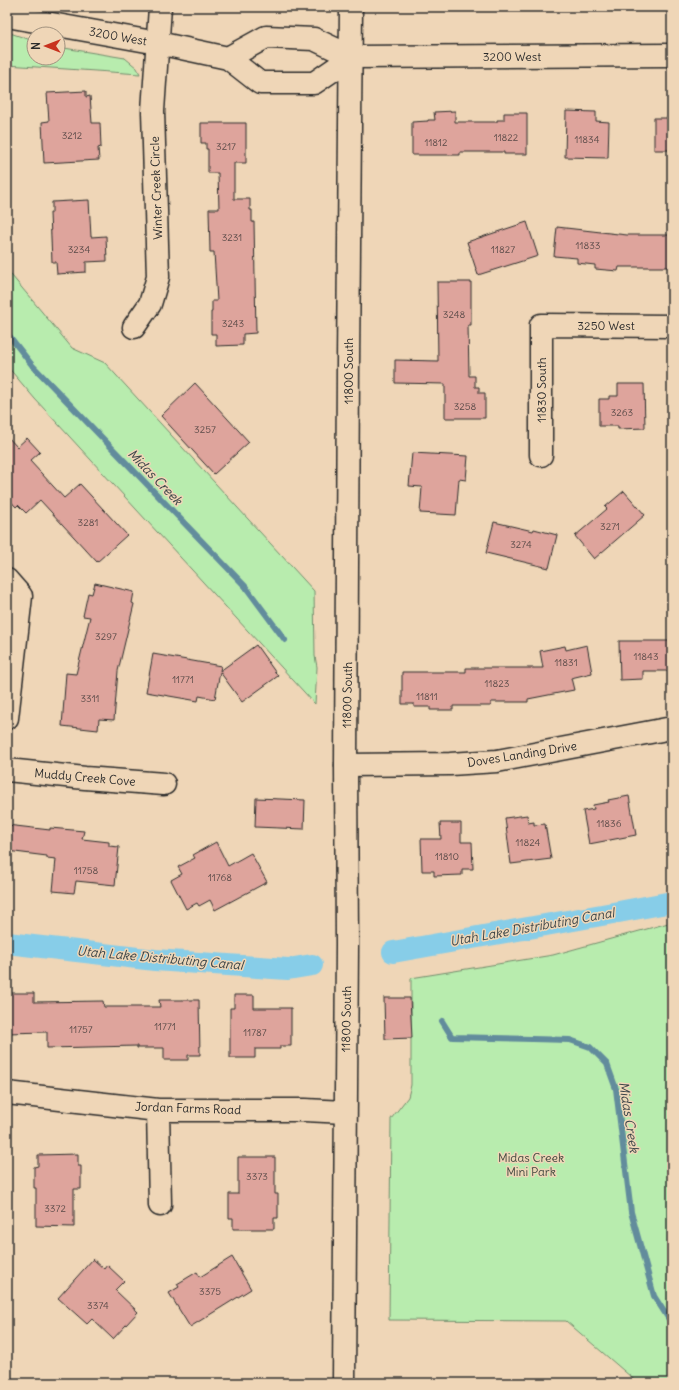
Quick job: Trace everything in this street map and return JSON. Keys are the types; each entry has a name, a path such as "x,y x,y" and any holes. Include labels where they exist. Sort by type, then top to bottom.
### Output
{"street":[{"name":"Winter Creek Circle","path":"134,326 150,304 158,277 153,111 160,7"},
{"name":"11800 South","path":"344,1383 347,944 346,765 348,371 352,57 351,7"},
{"name":"3200 West","path":"7,16 158,43 228,58 260,83 314,83 352,57"},
{"name":"3200 West","path":"228,58 266,37 314,39 352,57 672,55"},
{"name":"3250 West","path":"541,325 672,326"},
{"name":"11830 South","path":"541,325 541,455"},
{"path":"7,580 21,596 7,718"},
{"name":"Doves Landing Drive","path":"346,765 450,764 481,762 672,728"},
{"name":"Muddy Creek Cove","path":"7,770 164,784"},
{"name":"Jordan Farms Road","path":"7,1093 158,1110 305,1110 345,1112"},
{"path":"158,1110 160,1205"}],"green space":[{"path":"7,32 26,38 26,66 66,66 66,48 125,58 137,68 140,74 7,65"},
{"path":"7,268 72,348 105,363 314,591 315,656 317,667 315,704 35,399 7,366"},
{"name":"Midas Creek Mini Park","path":"672,922 672,1383 638,1383 566,1321 389,1320 391,1119 408,1097 411,1085 411,978 553,955"}],"building":[{"path":"86,91 86,97 90,96 92,123 100,123 101,147 98,148 99,160 44,163 42,122 49,121 47,93"},
{"path":"455,111 455,122 497,122 497,120 504,120 504,113 527,113 527,154 504,154 504,152 460,152 460,155 412,155 412,122 435,120 434,112"},
{"path":"566,111 596,112 596,121 609,122 608,158 565,157"},
{"path":"654,118 672,118 672,150 654,150"},
{"path":"201,123 246,123 246,163 234,163 234,199 250,199 252,222 254,222 256,333 243,334 243,345 216,346 216,334 211,334 212,301 217,301 214,252 210,252 209,209 219,209 218,173 208,173 208,149 206,149 206,143 201,143"},
{"path":"89,200 91,237 106,236 107,261 86,262 86,272 57,274 56,262 52,262 50,213 52,213 52,202"},
{"path":"527,222 538,256 478,275 467,242"},
{"path":"557,227 627,235 672,235 672,267 619,267 618,271 595,269 595,265 577,263 577,258 554,256"},
{"path":"437,282 471,282 471,325 468,325 469,376 475,376 475,387 479,387 479,393 485,393 485,418 445,418 445,384 395,383 395,360 438,361"},
{"path":"195,383 249,442 214,474 161,416"},
{"path":"618,384 644,384 645,428 618,429 618,426 599,426 599,399 609,399 609,396 618,396"},
{"path":"7,436 17,447 27,438 40,452 30,461 64,498 80,484 127,535 97,562 40,500 26,513 18,505 16,507 7,497"},
{"path":"412,453 468,456 466,480 459,479 456,515 420,513 422,487 409,486"},
{"path":"624,491 645,515 594,559 575,536 607,509 605,507"},
{"path":"494,522 533,531 534,529 557,535 549,568 486,553"},
{"path":"95,583 134,592 132,603 134,604 118,671 114,720 99,719 98,730 62,726 66,673 76,674 90,617 83,616 88,593 92,594"},
{"path":"619,641 672,641 672,671 643,671 643,679 620,680"},
{"path":"256,645 278,676 242,702 220,672 215,699 199,696 198,701 146,692 153,654 221,666 220,671"},
{"path":"587,645 592,673 571,678 574,690 528,699 528,702 491,702 491,706 453,706 453,710 430,710 430,707 414,707 414,704 402,704 402,672 466,672 466,668 543,668 540,651 565,646 566,650"},
{"path":"629,796 636,835 589,844 583,811 594,809 593,805 609,802 608,800"},
{"path":"256,798 305,800 304,829 255,827"},
{"path":"527,815 528,823 534,822 534,825 545,824 551,859 511,864 505,818"},
{"path":"440,823 461,823 461,842 472,842 473,869 462,869 462,875 434,876 434,871 422,871 421,839 441,839"},
{"path":"7,825 50,830 50,828 84,831 82,839 109,842 109,846 119,847 115,885 76,881 74,893 53,891 56,859 47,858 47,856 7,851"},
{"path":"216,842 228,866 251,853 267,882 215,910 210,900 199,906 197,903 186,909 171,880 182,874 178,867 195,858 193,855"},
{"path":"7,993 34,993 34,1002 103,1001 104,1007 160,1007 159,1000 199,1000 200,1055 188,1055 188,1060 164,1060 164,1048 137,1048 137,1046 47,1048 47,1032 7,1033"},
{"path":"234,995 254,995 254,1008 291,1008 291,1046 280,1046 280,1049 255,1049 255,1058 230,1058 230,1008 234,1008"},
{"path":"384,998 410,998 412,1038 385,1039"},
{"path":"78,1154 78,1166 81,1166 81,1189 74,1189 74,1227 36,1226 36,1188 34,1188 34,1167 38,1166 38,1155"},
{"path":"238,1157 275,1157 275,1194 278,1194 278,1218 274,1218 274,1229 233,1229 233,1218 229,1218 229,1194 238,1194"},
{"path":"232,1257 251,1289 190,1327 169,1293 179,1287 177,1284 197,1272 200,1277"},
{"path":"93,1259 104,1269 107,1265 124,1281 115,1290 138,1312 113,1339 92,1319 87,1324 58,1298"}],"waterway":[{"name":"Midas Creek","path":"7,333 32,365 245,586 285,640"},
{"name":"Utah Lake Distributing Canal","path":"393,952 672,902"},
{"name":"Utah Lake Distributing Canal","path":"7,943 155,960 288,969 312,965"},
{"name":"Midas Creek","path":"442,1021 452,1037 570,1040 590,1047 607,1064 616,1089 631,1212 654,1296 672,1324"}]}
